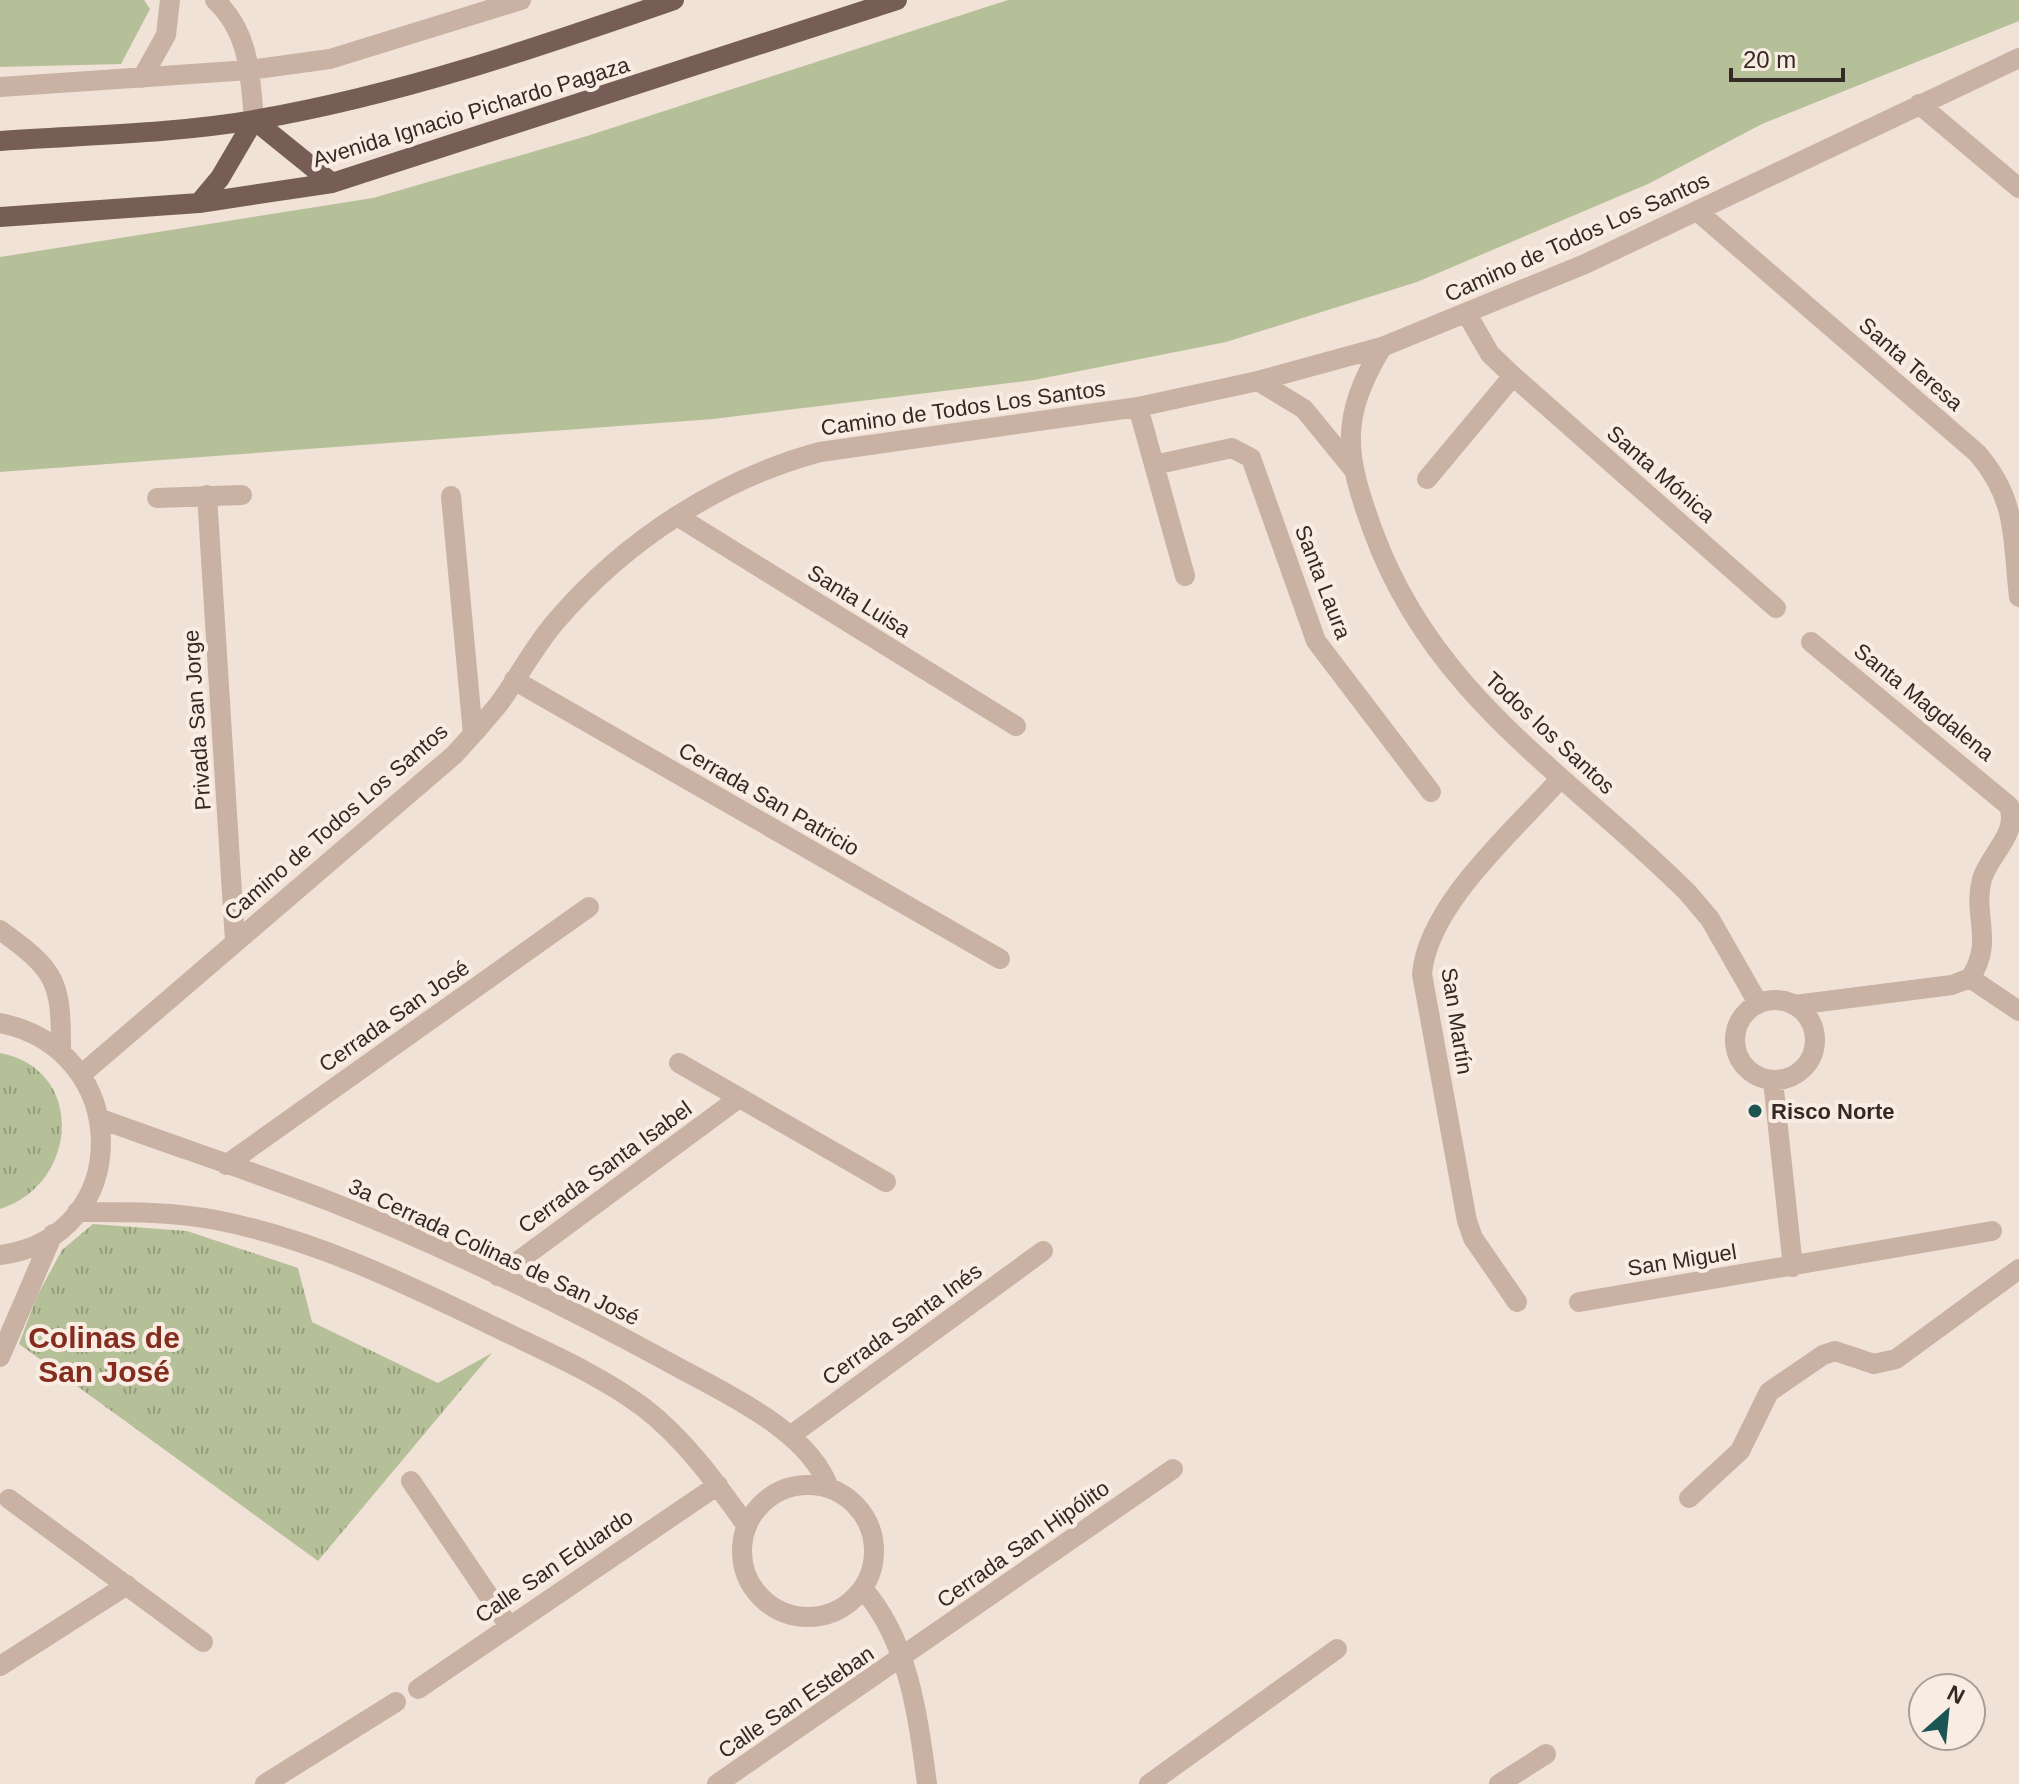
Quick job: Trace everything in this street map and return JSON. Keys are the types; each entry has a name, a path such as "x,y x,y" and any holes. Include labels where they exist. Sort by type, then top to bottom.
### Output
{"main road":[{"name":"Avenida Ignacio Pichardo Pagaza","path":"0,141 254,120 389,92 497,61 674,0"},
{"name":"Avenida Ignacio Pichardo Pagaza","path":"0,217 199,203 332,183 897,0"},
{"path":"199,203 240,147 254,120 332,183"},
{"path":"0,225 21,215"}],"street":[{"path":"142,78 166,35 170,0"},
{"path":"215,0 235,24 250,70 254,120"},
{"path":"0,87 250,70 330,59 521,0"},
{"name":"Camino de Todos Los Santos","path":"82,1074 424,782 473,734 542,638 584,591 625,553 677,516 774,464 820,452 1138,407 1258,381 1382,347 1585,264 2019,58"},
{"path":"1919,104 2019,188"},
{"name":"Santa Teresa","path":"1697,211 1977,453 1997,476 2007,498 2019,597"},
{"name":"Santa Mónica","path":"1467,314 1490,354 1513,376 1776,608"},
{"name":"Todos los Santos","path":"1382,347 1353,405 1353,469 1379,547 1420,627 1479,702 1688,893 1710,919 1758,1003"},
{"path":"1427,479 1513,376"},
{"name":"Todos los Santos","path":"1258,381 1304,409 1353,469"},
{"path":"1138,407 1185,576"},
{"name":"Santa Laura","path":"1154,465 1232,448 1251,458 1316,641 1431,792"},
{"name":"Privada San Jorge","path":"207,495 235,941"},
{"path":"157,498 242,495"},
{"path":"451,496 473,734"},
{"name":"Santa Luisa","path":"677,516 1016,726"},
{"name":"Santa Magdalena","path":"1811,642 2009,806 2014,816 2012,829 1982,881 1984,949 1970,978"},
{"name":"Cerrada San Patricio","path":"514,680 1000,959"},
{"name":"San Martín","path":"1517,1302 1473,1238 1467,1221 1422,974 1423,954 1451,904 1560,779"},
{"name":"Cerrada San José","path":"226,1165 589,907"},
{"path":"0,930 43,964 59,988 61,1050"},
{"path":"1795,1005 1812,1025 1814,1052 1798,1074 1773,1081 1748,1071 1735,1048 1739,1021 1758,1003 1783,1001 1795,1005 1952,985 1970,978 2019,1011"},
{"path":"0,1023 34,1033 61,1050 82,1074 101,1119 102,1149 95,1179 77,1212 53,1234 30,1247 0,1255"},
{"name":"Cerrada Santa Isabel","path":"679,1063 886,1182"},
{"path":"1773,1081 1793,1267"},
{"name":"Cerrada Santa Isabel","path":"498,1276 739,1098"},
{"name":"3a Cerrada Colinas de San José","path":"101,1119 332,1202 498,1276 715,1388 790,1436 823,1471 829,1488"},
{"path":"77,1212 130,1211 214,1219 271,1233 390,1278 575,1366 644,1408 679,1440 718,1485 746,1525"},
{"name":"San Miguel","path":"1579,1302 1992,1231"},
{"path":"0,1357 53,1234"},
{"name":"Cerrada Santa Inés","path":"790,1436 1043,1251"},
{"path":"1689,1498 1740,1451 1762,1403 1779,1383 1835,1351 1874,1364 1896,1359 2019,1269"},
{"name":"Cerrada San Hipólito","path":"901,1659 1173,1469"},
{"path":"411,1481 509,1626"},
{"name":"Calle San Eduardo","path":"418,1689 718,1485"},
{"path":"804,1485 829,1488 845,1496 868,1522 875,1556 863,1589 848,1605 829,1615 807,1618 786,1614 767,1604 752,1588 744,1568 741,1547 746,1525 760,1505 780,1490 804,1485"},
{"path":"9,1499 203,1642"},
{"path":"0,1666 127,1585"},
{"path":"863,1589 886,1619 901,1659 913,1702 927,1784"},
{"path":"1149,1784 1337,1649"},
{"name":"Calle San Esteban","path":"717,1784 901,1659"},
{"path":"265,1784 396,1702"},
{"path":"1499,1784 1546,1754"}],"green space":[{"path":"0,0 144,0 150,9 121,64 0,67"},
{"path":"1008,0 2019,0 2019,21 1762,124 1648,184 1417,282 1226,342 1034,380 713,419 0,472 0,257 373,198 587,136"},
{"path":"0,1053 28,1063 47,1081 59,1103 62,1128 57,1153 45,1176 26,1196 0,1209"},
{"path":"93,1224 187,1231 298,1268 312,1322 438,1383 492,1353 318,1561 19,1344 37,1296 62,1250"}],"place":[{"name":"Risco Norte","path":"1755,1111"}],"district":[{"name":"Colinas de San José","path":"104,1354"}]}
